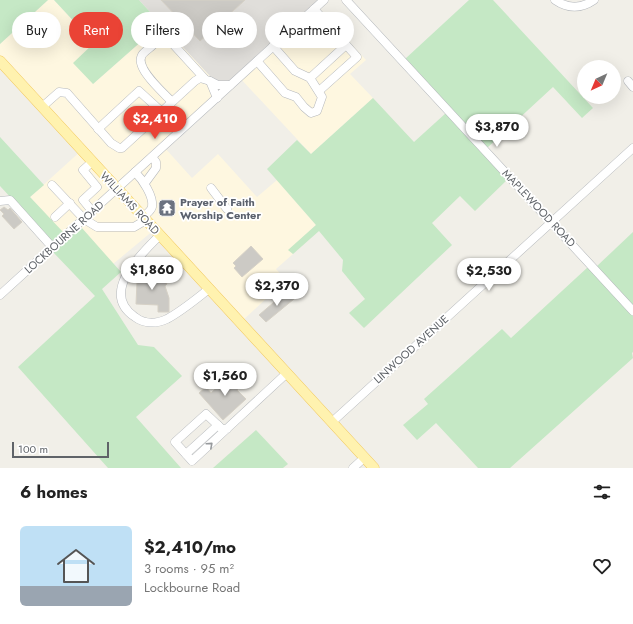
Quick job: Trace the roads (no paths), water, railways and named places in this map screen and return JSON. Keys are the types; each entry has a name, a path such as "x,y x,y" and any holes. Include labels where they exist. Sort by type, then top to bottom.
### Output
{"main road":[{"name":"WILLIAMS ROAD","path":"0,61 374,468"}],"street":[{"name":"LOCKBOURNE ROAD","path":"310,12 324,0"},
{"name":"MAPLEWOOD ROAD","path":"346,0 633,311"},
{"path":"555,0 568,6 575,7 586,5 594,0"},
{"path":"314,9 317,12"},
{"path":"172,102 145,73 140,62 142,56 158,40 166,40 172,43 207,80 217,98"},
{"name":"LOCKBOURNE ROAD","path":"0,295 272,48"},
{"path":"257,61 285,93 296,97 311,113 317,111 322,97 319,91 310,78 295,71 276,48"},
{"path":"310,78 343,48"},
{"path":"319,91 357,57 349,48"},
{"path":"42,107 59,92 64,91 73,99 114,146 122,148 200,78 218,85 230,85"},
{"path":"98,129 139,91 162,112"},
{"name":"LINWOOD AVENUE","path":"332,422 551,221 633,148"},
{"path":"145,183 156,168 156,162 152,156"},
{"path":"92,162 83,170 97,187 83,200 92,211"},
{"path":"52,185 84,219 97,227 134,227 145,218 152,207 145,183 135,172"},
{"path":"212,188 227,209"},
{"path":"0,201 10,200 53,248"},
{"path":"55,217 70,203"},
{"path":"160,235 138,258 129,270 121,294 123,306 128,312 144,322 156,322 166,319 181,310 209,289"},
{"path":"189,458 227,429 287,373"},
{"path":"189,458 175,442 206,414 222,429 227,429"},
{"path":"189,458 218,425"},
{"path":"353,468 364,458"}],"place":[{"name":"Prayer of Faith Worship Center","path":"167,208"}]}
